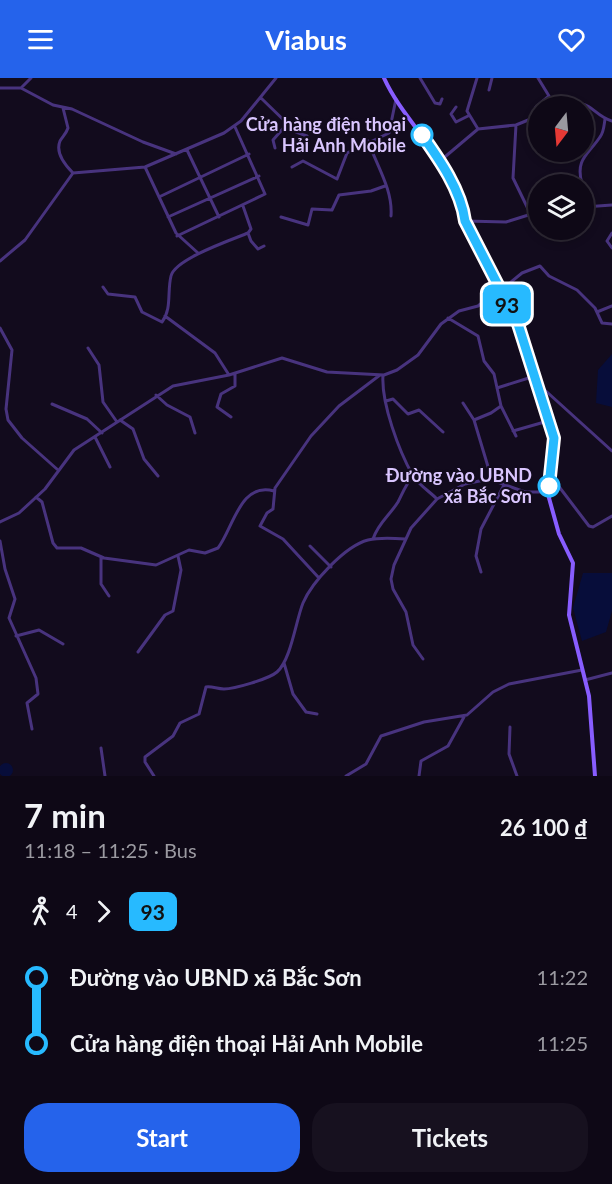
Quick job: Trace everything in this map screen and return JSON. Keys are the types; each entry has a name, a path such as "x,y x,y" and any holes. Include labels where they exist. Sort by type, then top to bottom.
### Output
{"street":[{"path":"21,88 31,78"},
{"path":"0,261 25,240 74,173 145,166 187,150 235,127 276,78"},
{"path":"384,78 440,161 464,212 465,221 518,324 548,421 554,442 549,492 552,515 573,563 569,615 589,696 595,776"},
{"path":"420,78 435,103 440,104 442,99"},
{"path":"468,116 477,78"},
{"path":"489,90 492,78"},
{"path":"538,78 549,96"},
{"path":"0,88 21,88 63,108 72,109 105,122 143,142 178,154"},
{"path":"261,98 287,124 306,136"},
{"path":"292,166 303,161 337,179 347,153 368,141 389,133 396,99"},
{"path":"456,107 451,114 456,122 468,116"},
{"path":"63,108 68,130 60,141 60,151 64,163 74,173"},
{"path":"594,109 605,119 612,121"},
{"path":"468,116 478,129"},
{"path":"580,174 582,160 589,148 602,135 605,119"},
{"path":"440,161 478,129 516,125 528,120"},
{"path":"275,148 273,140 287,124"},
{"path":"516,125 513,178 528,208"},
{"path":"177,236 265,194 259,176 235,127"},
{"path":"368,141 392,199 392,216"},
{"path":"187,150 219,217"},
{"path":"159,197 249,154"},
{"path":"145,166 177,236 198,253"},
{"path":"168,217 259,176"},
{"path":"280,217 308,225 312,209 332,210 339,195 371,191 385,186"},
{"path":"594,206 612,205"},
{"path":"103,287 108,294 135,297 142,312 157,322 162,322 171,296 172,273 198,253 248,233 251,229 243,206"},
{"path":"465,221 506,222 528,215"},
{"path":"612,232 607,241 612,248"},
{"path":"248,233 255,246 260,249 264,246"},
{"path":"319,578 283,539 260,527 267,513 273,509 274,491 283,474 311,436 339,406 382,375 397,370 418,356 438,326 448,318 459,311 478,306 522,273 538,266 549,276 574,287 597,312 602,323 612,324"},
{"path":"597,312 612,306"},
{"path":"165,316 215,353 229,375"},
{"path":"448,318 478,336 484,361 493,371 501,406 516,436"},
{"path":"0,328 12,350 6,409 8,420 22,438 58,470"},
{"path":"88,348 99,365 103,402 119,421 133,429 144,459 158,476"},
{"path":"0,522 14,516 36,497 74,450 156,395 177,384 229,375 282,358 327,372 382,375"},
{"path":"231,417 217,407 221,394 235,386 235,373"},
{"path":"382,375 386,401 404,458 414,476 437,499"},
{"path":"497,388 535,379"},
{"path":"535,379 612,451"},
{"path":"156,395 167,405 190,417 195,433"},
{"path":"386,401 393,399 408,414 419,410 443,432"},
{"path":"463,403 474,420 492,480"},
{"path":"52,404 87,419 102,433"},
{"path":"474,420 501,406"},
{"path":"513,431 548,421"},
{"path":"95,437 110,467"},
{"path":"373,539 377,526 396,504 406,484 414,476"},
{"path":"423,659 413,645 406,612 391,584 392,569 411,528 437,499 465,484 492,480 525,492 549,492"},
{"path":"550,480 557,484 589,526 593,528 612,516"},
{"path":"481,572 476,556 481,529 504,485"},
{"path":"36,497 42,501 54,546 64,549 81,548 101,557 158,564 192,550 205,553 218,548 245,499 262,490 274,491"},
{"path":"154,776 145,762 146,757 171,738 180,723 199,714 206,687 227,689 269,676 280,669 299,623 302,605 319,578 348,551 373,539 405,539"},
{"path":"0,541 5,569 15,599 9,618 37,681 38,694 27,703 32,729"},
{"path":"310,546 332,567"},
{"path":"138,652 165,615 173,611 182,570 178,556"},
{"path":"101,557 101,584 109,596"},
{"path":"16,636 39,630 63,644"},
{"path":"283,661 293,694 306,712 317,714"},
{"path":"419,776 421,761 448,746 464,717 503,686 532,677 582,670"},
{"path":"585,680 612,673"},
{"path":"346,776 366,764 381,736 428,722 464,717"},
{"path":"510,727 509,754 517,776"},
{"path":"101,748 105,776"}],"shaded area":[{"path":"612,354 612,407 596,403 598,370"},
{"path":"583,573 612,573 612,611 606,632 582,641 573,608"},
{"path":"6,763 12,767 11,775 1,775 -1,770 1,765"}],"bus line":[{"name":"93","path":"422,135 445,169 464,212 465,221 518,324 554,438 549,486"}],"place":[{"name":"Cửa hàng điện thoại Hải Anh Mobile","path":"422,135"},
{"name":"Đường vào UBND xã Bắc Sơn","path":"549,486"}]}
